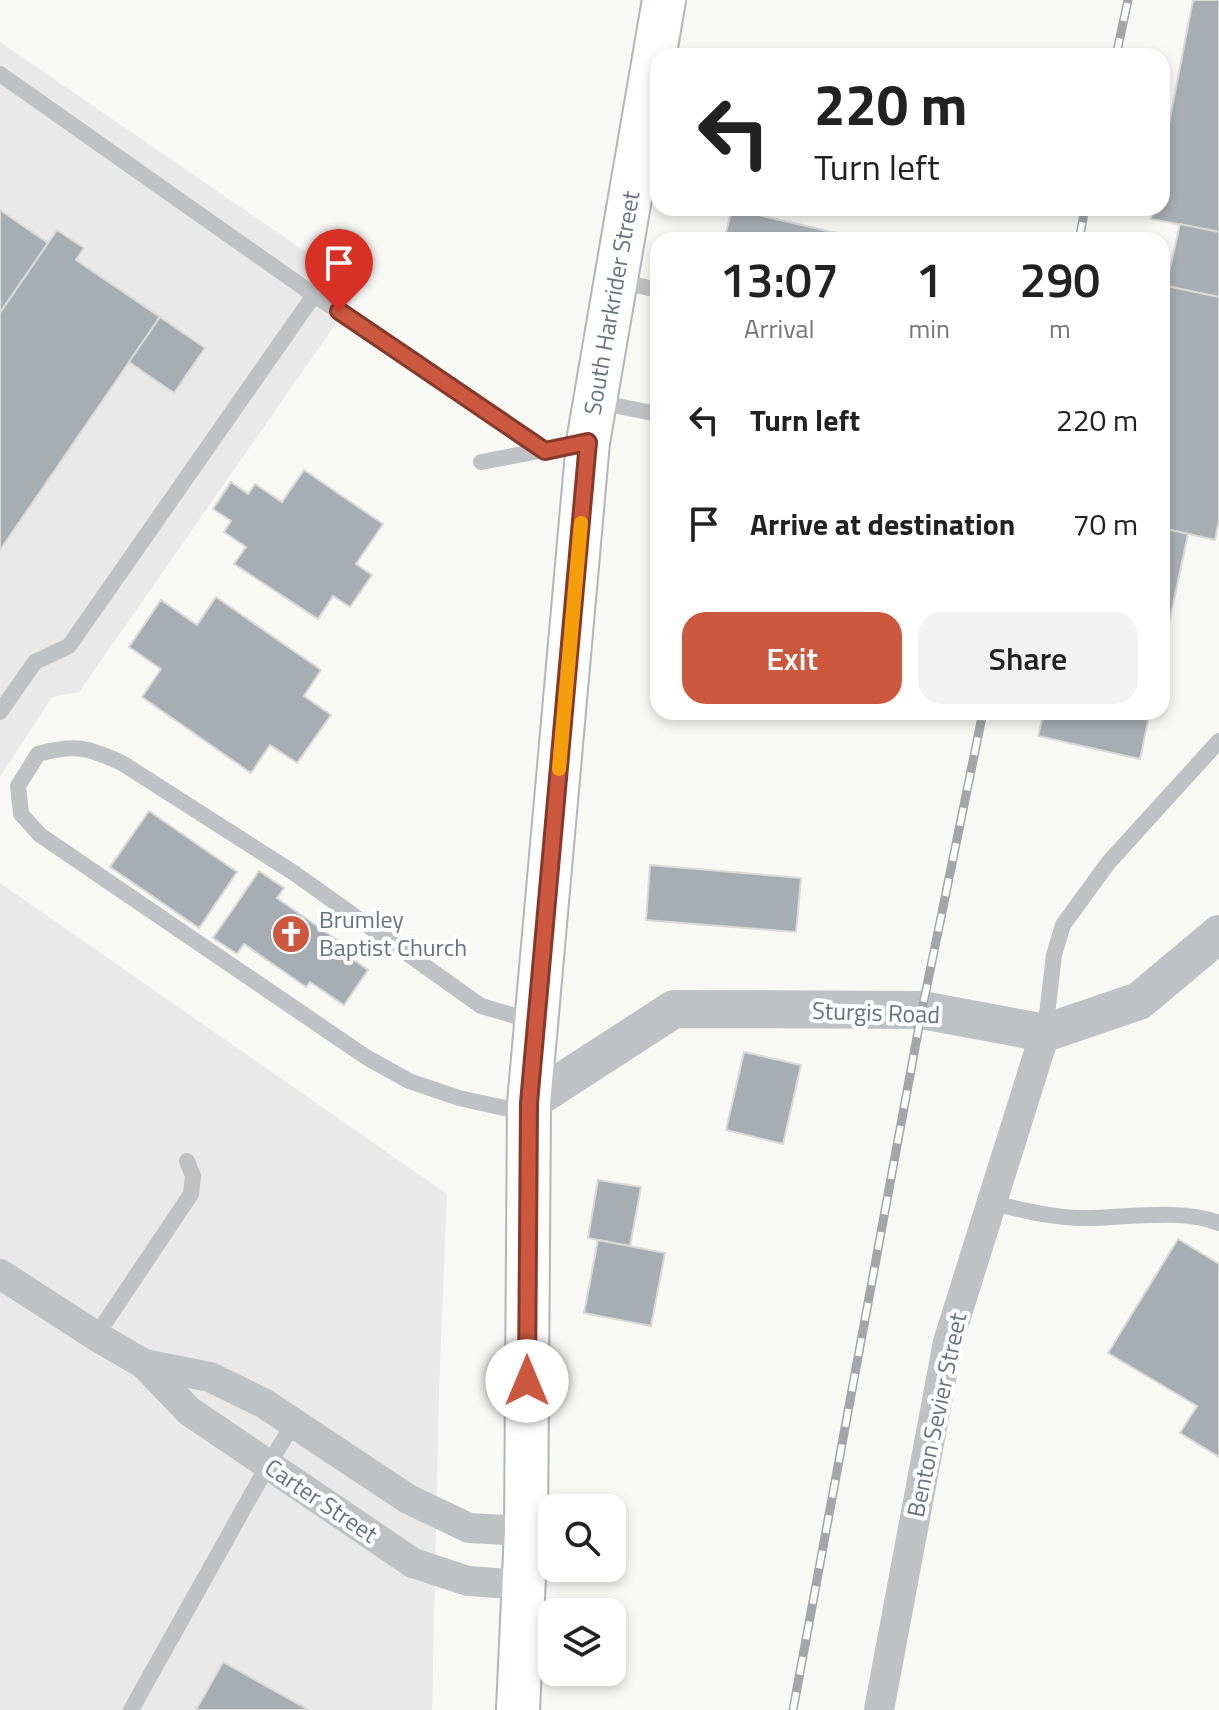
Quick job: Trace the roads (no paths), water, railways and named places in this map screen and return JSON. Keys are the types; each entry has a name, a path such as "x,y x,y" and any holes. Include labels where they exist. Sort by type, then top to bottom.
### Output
{"main road":[{"name":"South Harkrider Street","path":"656,48 664,0"},
{"name":"South Harkrider Street","path":"518,1710 526,1531 528,1108 588,442 650,82"}],"street":[{"name":"Sturgis Road","path":"528,1108 674,1009 922,1010 1045,1033 1139,1001 1216,941"},
{"name":"Benton Sevier Street","path":"879,1710 948,1342 1045,1033"},
{"name":"Carter Street","path":"0,1274 144,1364 189,1411 413,1563 468,1581 524,1585"},
{"name":"Carter Street","path":"144,1364 210,1377 265,1404 408,1499 469,1528 526,1531"}],"lane":[{"path":"0,74 314,295 545,451"},
{"path":"616,281 650,288"},
{"path":"0,712 35,662 69,646 314,295"},
{"path":"595,402 650,412"},
{"path":"481,462 588,442"},
{"path":"1045,1033 1054,955 1063,925 1108,863 1219,741"},
{"path":"528,1108 459,1098 409,1081 366,1057 40,835 21,814 18,786 38,754 65,747 93,749 122,763 294,873 481,1006 536,1022"},
{"path":"96,1336 191,1194 193,1176 187,1161"},
{"path":"993,1203 1040,1214 1082,1218 1176,1216 1219,1223"},
{"path":"131,1710 294,1423"}],"railway":[{"path":"1118,48 1128,0"},
{"path":"1080,232 1084,216"},
{"path":"793,1710 922,1010 981,720"}],"place":[{"name":"Brumley Baptist Church","path":"291,934"}]}
